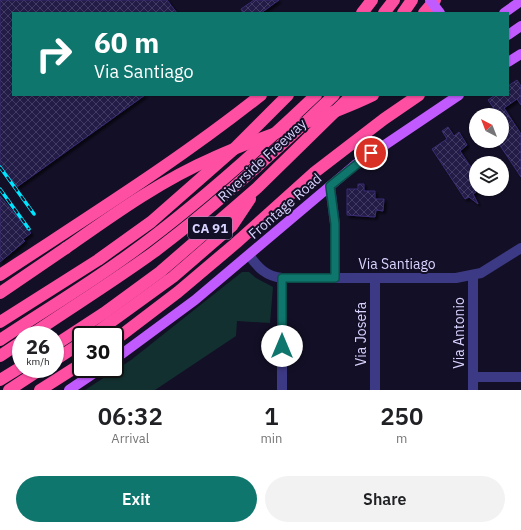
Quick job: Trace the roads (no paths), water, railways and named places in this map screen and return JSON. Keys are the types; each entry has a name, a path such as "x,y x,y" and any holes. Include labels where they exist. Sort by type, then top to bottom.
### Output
{"highway":[{"path":"363,12 372,0"},
{"path":"385,12 394,0"},
{"path":"403,12 412,0"},
{"path":"425,12 434,0"},
{"path":"0,275 101,210 222,126 260,96"},
{"name":"Riverside Freeway","path":"0,322 98,260 151,222 233,150 287,96"},
{"path":"0,340 127,257 242,163 315,96"},
{"path":"45,326 122,275 188,225 278,149 333,96"},
{"name":"Riverside Freeway","path":"64,339 104,313 160,272 257,188 351,96"},
{"path":"0,293 147,193 198,164 242,145 371,96"},
{"path":"124,333 213,263 315,172 384,118 417,96"},
{"path":"105,326 173,277 232,226 257,188"},
{"path":"0,356 12,348"},
{"path":"40,390 72,370"},
{"path":"0,380 12,372"},
{"path":"9,390 27,378"}],"main road":[{"path":"430,0 439,12"},
{"path":"505,12 521,1"},
{"path":"509,34 521,26"},
{"path":"509,61 521,54"},
{"name":"Frontage Road","path":"124,352 195,300 330,186 378,148 457,96"},
{"path":"69,390 87,378"}],"street":[{"path":"330,186 335,224 335,278"},
{"name":"Via Santiago","path":"249,255 262,270 274,277 282,278 456,278 473,276 521,248"},
{"name":"Via Antonio","path":"473,276 473,390"},
{"path":"282,278 282,390"},
{"name":"Via Josefa","path":"375,279 375,390"},
{"path":"473,377 521,377"}],"railway":[{"path":"0,167 34,214"},
{"path":"0,189 29,229"}]}
